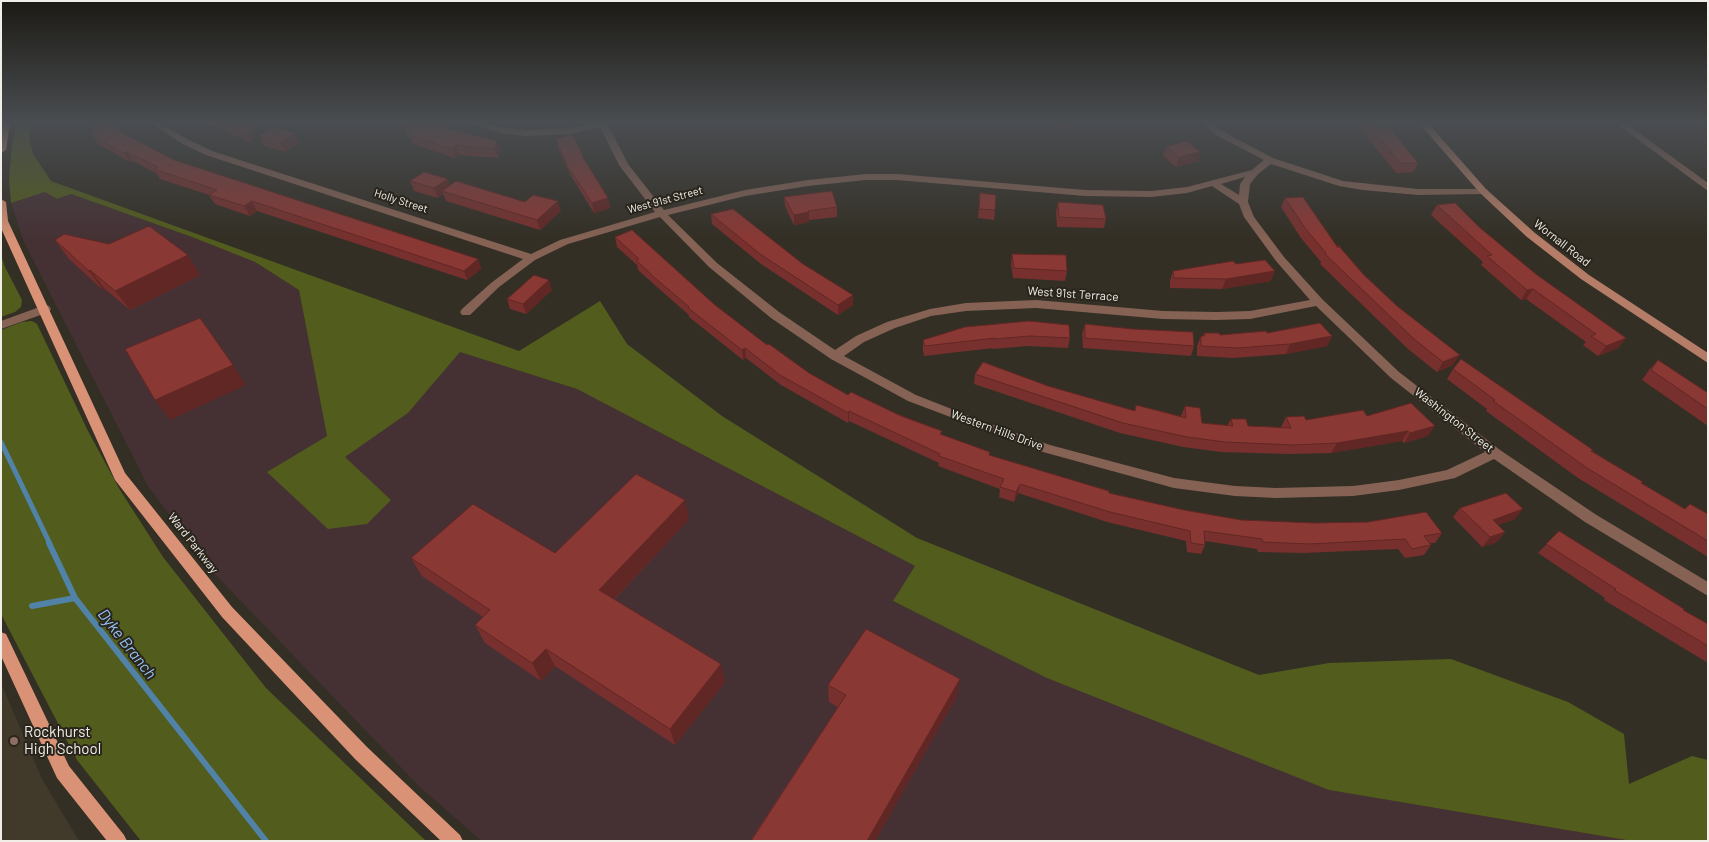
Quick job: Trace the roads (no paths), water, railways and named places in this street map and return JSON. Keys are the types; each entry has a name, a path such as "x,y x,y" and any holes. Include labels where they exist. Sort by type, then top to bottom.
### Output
{"main road":[{"name":"Wornall Road","path":"1456,161 1483,192 1508,215 1566,262 1708,359"},
{"name":"Ward Parkway","path":"1,202 3,221 120,476 226,612 361,752 454,841"},
{"path":"1,638 63,772 118,841"}],"street":[{"name":"Holly Street","path":"235,161 531,258"},
{"name":"Western Hills Drive","path":"622,161 661,213 713,265 775,315 835,356 912,398 1048,448 1174,482 1236,491 1276,493 1354,490 1399,485 1450,474 1495,453"},
{"name":"West 91st Street","path":"466,312 496,285 531,258 564,242 661,213 745,193 808,183 866,177 926,178 1123,194 1187,190 1255,172 1268,161"},
{"path":"1274,161 1342,184 1418,192 1483,192"},
{"path":"1672,161 1708,188"},
{"path":"1213,183 1243,202 1245,184 1255,172"},
{"name":"Washington Street","path":"1243,202 1249,217 1280,259 1318,302 1395,375 1495,453 1590,518 1708,590"},
{"name":"West 91st Terrace","path":"835,356 860,339 891,325 930,313 966,307 1036,304 1163,315 1216,316 1250,314 1318,302"},
{"path":"1,325 45,309"}],"waterway":[{"name":"Dyke Branch","path":"1,442 50,544"},
{"name":"Dyke Branch","path":"49,543 75,598"},
{"path":"32,606 75,598"},
{"name":"Dyke Branch","path":"75,598 266,841"}],"place":[{"name":"Rockhurst High School","path":"14,741"}]}
